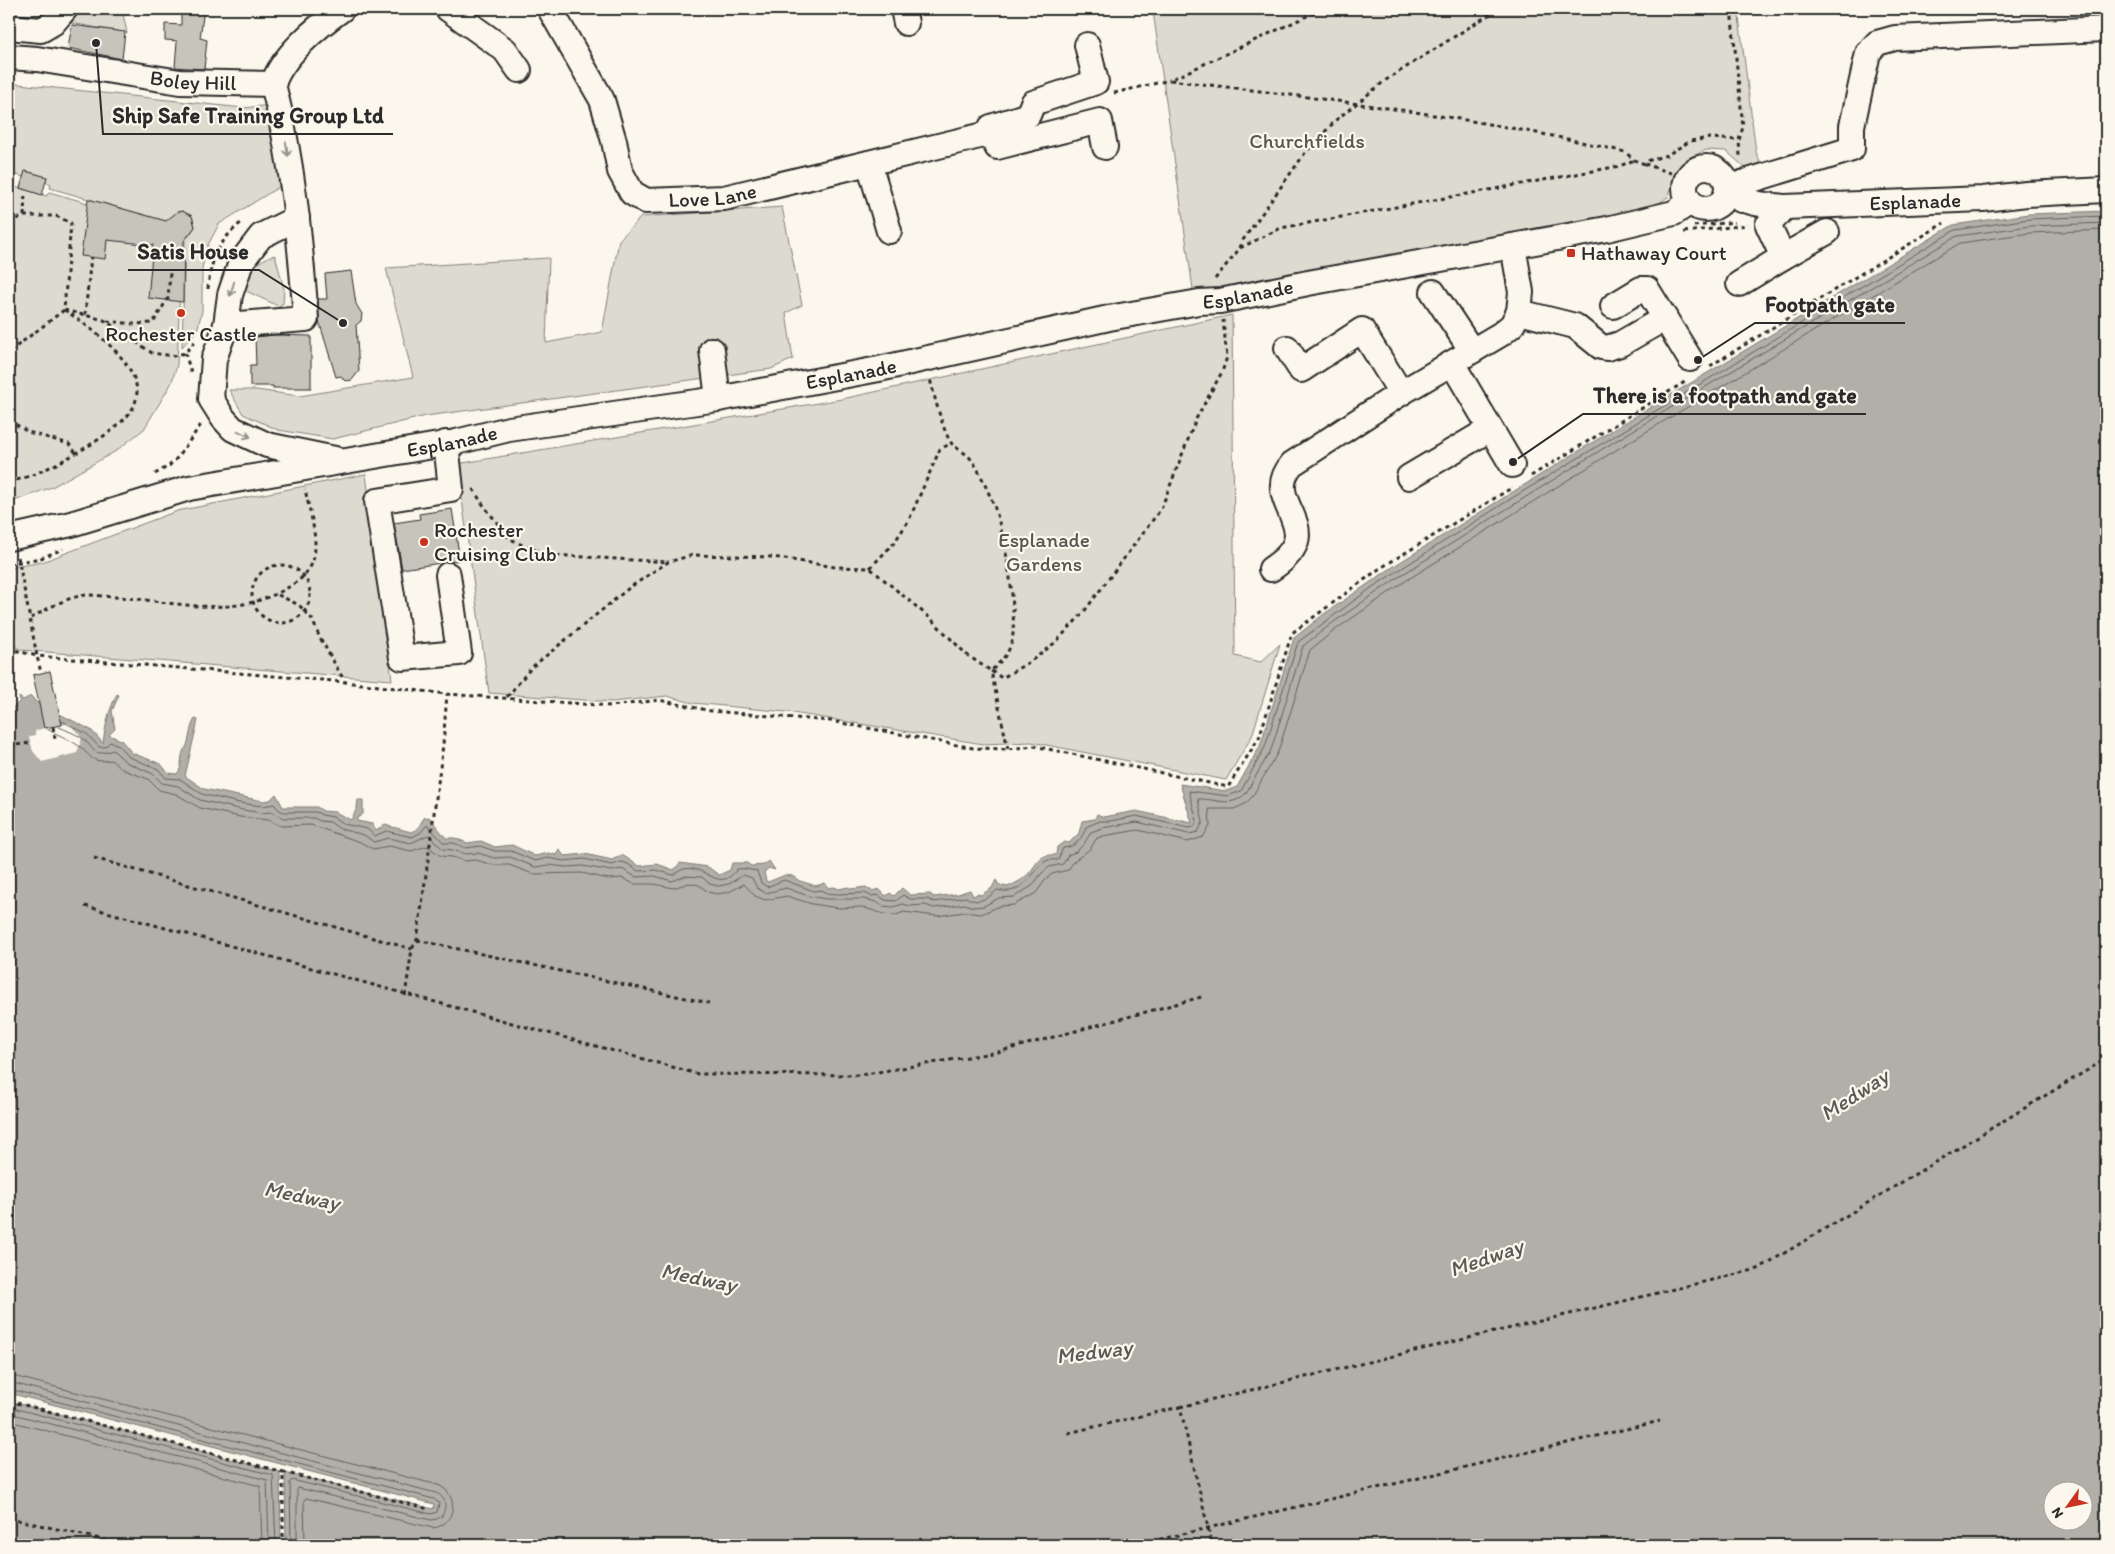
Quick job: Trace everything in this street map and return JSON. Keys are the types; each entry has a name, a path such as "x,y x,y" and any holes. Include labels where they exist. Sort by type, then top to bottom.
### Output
{"street":[{"path":"9,27 41,30 51,24 65,9"},
{"path":"226,325 306,319 297,218 283,122 273,84 277,72 302,43 321,24 342,9"},
{"path":"448,9 505,50 519,70"},
{"name":"Love Lane","path":"550,9 602,100 614,141 620,171 632,193 646,201 724,198 992,133 991,127 1028,115 1033,103 1096,82 1088,45"},
{"path":"1734,195 1725,179 1717,170 1705,167 1698,169 1686,181 1686,191 1690,202 1700,208 1712,208 1734,195 1742,183 1852,149 1852,126 1868,53 1878,43 1895,38 2106,29"},
{"path":"37,59 41,30"},
{"name":"Boley Hill","path":"9,58 37,59 180,82 273,84"},
{"path":"992,133 997,147 1100,121 1105,147"},
{"path":"869,164 889,231"},
{"name":"Esplanade","path":"1734,195 1757,204 1785,207 1983,199 2027,194 2106,190"},
{"name":"Esplanade","path":"11,537 71,524 189,488 347,462 510,429 718,399 880,369 1109,318 1210,302 1607,229 1674,213 1690,202"},
{"path":"1783,257 1768,225 1785,207"},
{"path":"297,218 261,236 241,262 230,295 226,325 214,359 211,399 223,418 233,429 267,445 347,462"},
{"path":"1739,284 1827,232"},
{"path":"1271,569 1291,553 1298,540 1297,531 1284,491 1286,475 1290,466 1401,393 1508,330 1516,321 1521,292 1513,246"},
{"path":"1613,306 1645,288 1696,368"},
{"path":"1433,292 1472,351"},
{"path":"1519,312 1575,326 1601,347 1607,348 1620,344 1665,318"},
{"path":"1287,348 1301,370 1362,330 1401,393"},
{"path":"712,350 718,399"},
{"path":"1452,363 1517,477"},
{"path":"1409,477 1490,429"},
{"path":"446,443 451,489 377,501 402,658 459,653 448,575"}],"path":[{"path":"1322,9 1170,80 1470,119 1625,152 1634,160 1671,173"},
{"path":"507,698 532,668 628,588 668,562 693,555 773,557 835,566 870,568 930,618 967,655 1002,678 1031,661 1056,642 1084,613 1161,509 1196,419 1222,372 1227,342 1210,302 1224,266 1240,248 1243,240 1309,148 1327,128 1386,80 1498,9"},
{"path":"1731,9 1743,127 1739,140 1740,156"},
{"path":"1644,164 1647,161 1667,155 1690,141 1706,138 1739,140"},
{"path":"1240,248 1284,227 1620,166 1634,160"},
{"path":"24,216 25,192"},
{"path":"9,222 24,216 56,216 71,224 64,310 9,352"},
{"path":"9,646 18,651 37,656 345,682 447,694 611,706 659,700 712,711 831,721 973,748 1008,749 1034,746 1228,787 1259,738 1292,634 1379,569 1517,477 1696,368 1950,219"},
{"path":"85,315 91,257"},
{"path":"64,310 104,320 134,324 153,323 168,298 170,272"},
{"path":"9,482 39,472 76,453 110,432 133,409 136,402 136,385 124,360 89,326 64,310"},
{"path":"104,320 152,353 173,356 185,353 192,376"},
{"path":"925,358 938,408 952,443 971,459 992,500 1001,528 1007,558 1013,614 1012,641 1005,657 991,671"},
{"path":"149,476 162,471 174,461 198,430 203,418"},
{"path":"9,420 28,432 69,444 76,453"},
{"path":"870,568 894,543 909,520 940,449 952,443"},
{"path":"31,618 58,602 87,595 142,599 199,607 227,607 253,602 278,594 300,580 311,567 314,557 315,542 301,470"},
{"path":"470,482 484,506 509,538 524,546 550,555 668,562"},
{"path":"11,537 31,618 41,673"},
{"path":"281,564 298,569 304,575 311,593 310,603 306,612 292,621 276,623 266,619 258,612 253,602 254,584 264,570 281,564"},
{"path":"278,594 299,605 312,619 319,636 345,682"},
{"path":"991,671 1008,749"},
{"path":"405,996 412,949 417,940 443,745 447,694"},
{"path":"53,727 55,739"},
{"path":"9,746 30,743"},
{"path":"94,858 412,949"},
{"path":"85,906 405,996 698,1074 860,1075 1002,1051 1205,996"},
{"path":"417,940 709,1002"},
{"path":"1068,1433 1758,1268 2106,1059"},
{"path":"9,1402 429,1509"},
{"path":"1180,1407 1212,1545"},
{"path":"1136,1545 1660,1420"},
{"path":"283,1472 283,1545"},
{"path":"9,1518 126,1545"}],"green space":[{"path":"81,9 122,9 127,33 71,23"},
{"name":"Churchfields","path":"1162,9 1738,9 1756,152 1761,165 1749,171 1726,151 1706,150 1689,158 1677,172 1668,197 1650,209 1194,296 1153,11"},
{"path":"9,83 243,108 272,105 287,182 219,224 208,245 202,268 202,311 197,331 182,347 185,238 189,236 195,227 192,216 182,211 169,222 50,188 51,184 46,182 47,177 26,171 23,177 9,172"},
{"path":"9,180 16,183 15,187 47,196 49,192 169,226 182,234 177,365 171,384 144,429 116,451 52,487 9,503"},
{"path":"782,207 802,305 786,313 793,359 771,369 426,416 333,439 278,430 243,414 229,390 256,390 300,396 413,377 386,268 549,258 546,343 602,332 619,240 641,217"},
{"path":"275,255 284,289 283,304 278,306 242,289 258,263"},
{"name":"Esplanade Gardens","path":"1232,315 1235,656 1261,662 1280,644 1252,736 1226,780 1031,742 983,744 787,712 693,703 667,696 612,702 489,693 457,464 842,399"},
{"path":"366,474 392,680 22,650 9,643 9,568 42,562 177,511"}],"water":[{"name":"Medway","path":"2106,211 2106,1545 286,1545 285,1473 433,1509 434,1504 9,1393 9,711 20,701 19,697 23,700 31,696 36,702 91,730 103,743 106,724 114,700 117,694 119,695 112,711 115,729 109,735 121,740 132,753 161,764 168,773 177,774 179,771 183,751 187,746 192,725 195,719 198,720 185,776 204,789 263,801 270,800 276,794 283,807 317,807 323,811 335,812 351,820 357,808 358,800 363,800 363,814 357,818 357,821 372,824 376,831 385,825 411,832 417,829 424,818 429,817 446,838 455,838 467,843 481,841 495,847 512,845 535,856 548,853 556,855 559,849 564,856 585,854 612,860 622,855 639,866 657,864 674,870 680,863 708,867 719,875 730,870 732,863 747,863 751,866 764,865 769,861 775,870 769,868 764,872 768,882 785,875 816,886 825,883 828,888 834,887 839,889 848,887 851,889 866,887 872,891 879,889 886,896 890,893 894,896 902,888 910,895 930,894 934,897 958,894 970,890 973,896 981,895 992,888 996,880 999,885 1008,887 1029,873 1041,858 1056,855 1057,847 1064,842 1069,843 1079,833 1082,821 1095,819 1097,814 1104,817 1136,811 1192,823 1180,784 1226,791 1237,787 1260,746 1294,638 1324,614 1397,564 1606,434 1953,225 2029,214"},
{"path":"9,1401 280,1472 281,1545 9,1545"}],"pier":[{"path":"39,701 62,725 69,723 82,738 77,753 42,762 33,751 29,737 35,735 35,731 44,728"}],"building":[{"path":"181,9 204,9 200,38 207,40 204,69 175,67 177,41 165,40 165,24 181,25"},
{"path":"72,25 125,32 122,59 68,48"},
{"path":"25,171 47,177 42,195 20,188"},
{"path":"88,199 166,221 177,212 182,211 192,216 195,227 184,241 183,302 148,298 153,245 107,240 105,259 81,256"},
{"path":"351,271 356,304 362,314 361,321 356,325 359,371 352,380 345,381 341,376 336,377 319,321 318,299 327,299 325,274"},
{"path":"275,335 311,336 311,388 250,386 250,365 256,365 255,337"},
{"name":"Rochester Cruising Club","path":"452,509 460,560 402,569 394,523 420,519 419,514"},
{"path":"50,671 62,725 44,728 33,675"}],"place":[{"name":"Ship Safe Training Group Ltd","path":"96,43"},
{"name":"Hathaway Court","path":"1571,253"},
{"name":"Rochester Castle","path":"181,313"},
{"name":"Satis House","path":"343,323"},
{"name":"Footpath gate","path":"1698,360"},
{"name":"There is a footpath and gate","path":"1513,462"},
{"name":"Rochester Cruising Club","path":"424,542"}]}
